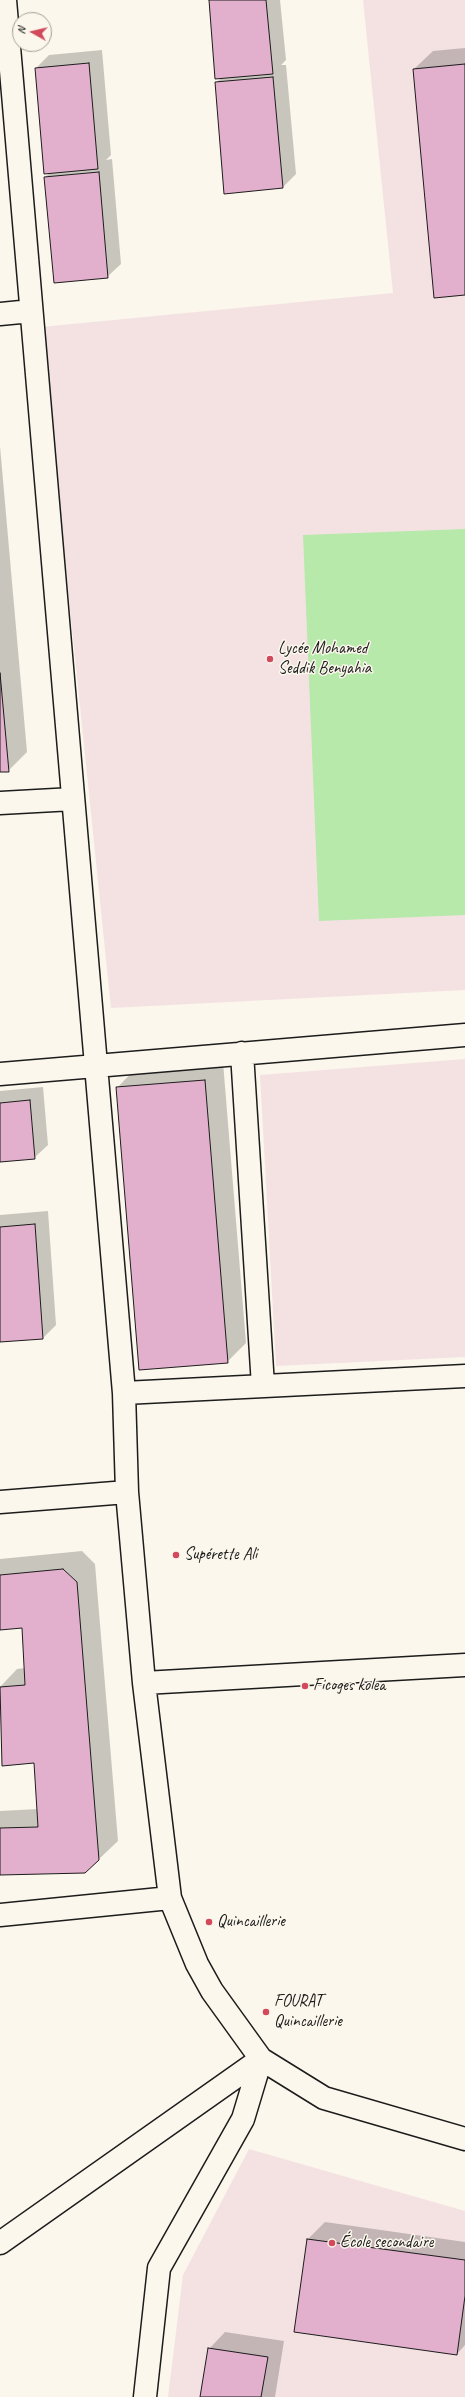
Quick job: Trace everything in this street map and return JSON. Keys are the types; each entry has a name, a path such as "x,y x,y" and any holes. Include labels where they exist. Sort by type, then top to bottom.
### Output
{"street":[{"path":"4,0 124,1393 127,1492 144,1683 170,1898 197,1964 212,1991 261,2059 324,2098 465,2138"},
{"path":"0,314 31,311"},
{"path":"0,804 73,799"},
{"path":"0,1074 465,1035"},
{"path":"242,1053 263,1386"},
{"path":"124,1393 465,1376"},
{"path":"0,1502 127,1492"},
{"path":"144,1683 465,1666"},
{"path":"0,1915 170,1898"},
{"path":"0,2243 261,2059"},
{"path":"145,2397 159,2268 243,2119 261,2059"}],"shaded area":[{"name":"Lycée Mohamed Seddik Benyahia","path":"363,0 465,0 465,990 111,1008 41,327 393,293"},
{"path":"465,1059 465,1357 276,1366 260,1075"},
{"name":"École secondaire","path":"249,2149 465,2211 465,2397 168,2397 183,2275"}],"green space":[{"path":"465,529 465,915 319,921 303,535"}],"building":[{"path":"209,0 266,0 273,74 215,79"},
{"path":"89,63 98,169 44,174 35,68"},
{"path":"465,64 465,295 434,298 413,69"},
{"path":"273,77 283,188 224,194 215,82"},
{"path":"99,172 108,278 54,283 44,177"},
{"path":"0,673 9,772 0,772"},
{"path":"205,1080 228,1363 139,1370 116,1087"},
{"path":"30,1100 35,1159 0,1162 0,1103"},
{"path":"35,1224 43,1339 0,1342 0,1227"},
{"path":"63,1569 77,1582 99,1860 85,1873 0,1875 0,1828 38,1827 34,1763 2,1766 0,1687 25,1685 22,1628 0,1630 0,1575"},
{"path":"307,2239 465,2260 465,2296 457,2355 294,2332"},
{"path":"208,2348 268,2357 261,2397 200,2397"}],"place":[{"name":"Lycée Mohamed Seddik Benyahia","path":"270,659"},
{"name":"Supérette Ali","path":"176,1555"},
{"name":"Ficoges kolea","path":"305,1686"},
{"name":"Quincaillerie","path":"209,1922"},
{"name":"FOURAT Quincaillerie","path":"266,2012"},
{"name":"École secondaire","path":"332,2243"}]}
